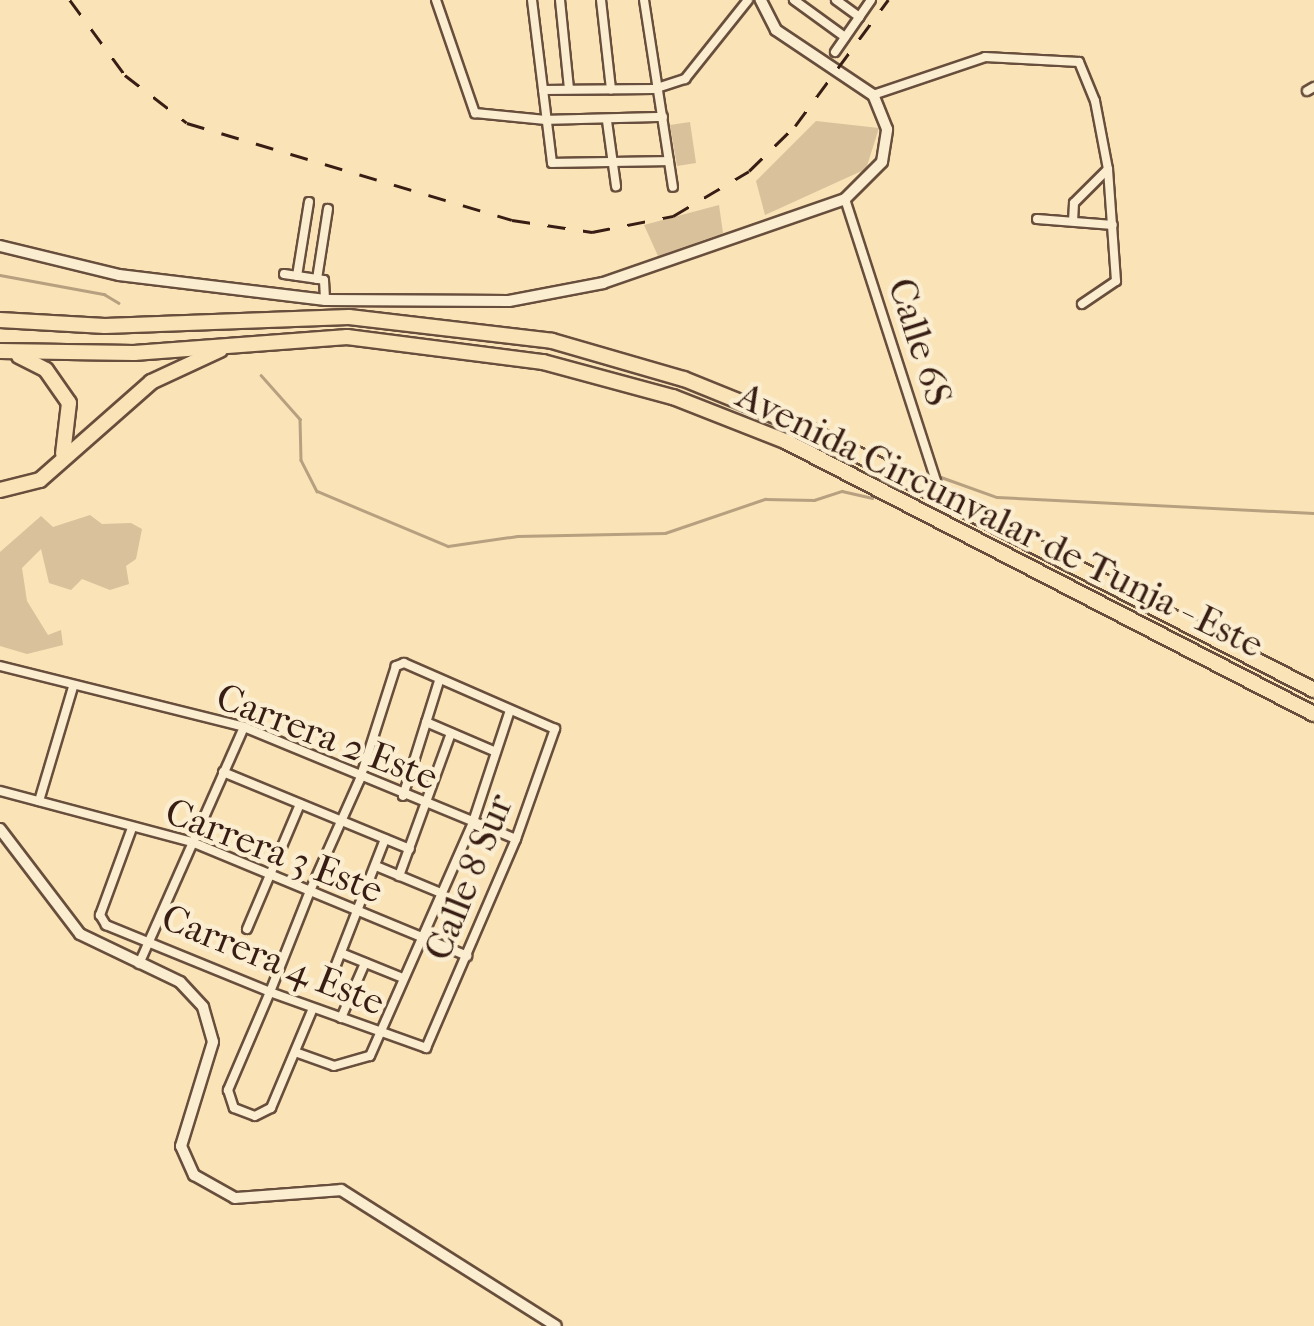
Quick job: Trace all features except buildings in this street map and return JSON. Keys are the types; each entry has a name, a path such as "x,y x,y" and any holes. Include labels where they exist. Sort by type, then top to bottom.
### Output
{"highway":[{"name":"Avenida Circunvalar de Tunja - Este","path":"0,320 104,326 350,317 552,341 684,379 812,431 1314,690"},
{"name":"Avenida Circunvalar de Tunja - Este","path":"6,352 134,353 347,337 437,344 544,362 673,397 787,442 1314,714"},
{"path":"0,490 40,480 151,382 218,350 255,342"},
{"path":"6,352 46,370 69,403 72,423 61,460"}],"main road":[{"path":"2,246 119,275 325,300 510,301 603,283 845,199 874,176 886,146 872,95 776,30 761,0"},
{"path":"0,829 62,915 95,944 192,992 210,1026 210,1060 181,1146 206,1186 254,1198 299,1189 342,1190 556,1326"}],"street":[{"path":"436,0 475,113 546,120 662,117"},
{"path":"532,0 552,163 669,161"},
{"path":"560,0 569,89"},
{"path":"600,0 611,89"},
{"path":"644,0 654,88 673,187"},
{"path":"543,90 654,88 684,80 748,0"},
{"path":"794,0 845,37"},
{"path":"836,0 859,17"},
{"path":"834,52 871,0"},
{"path":"872,95 985,57 1070,56 1087,74 1108,169 1116,280 1082,304"},
{"path":"607,121 616,186"},
{"path":"1073,221 1074,203 1108,169"},
{"name":"Calle 6S","path":"845,199 942,501"},
{"path":"297,276 309,202"},
{"path":"318,279 328,209"},
{"path":"1037,218 1113,225"},
{"path":"284,274 327,284 325,300"},
{"path":"295,1052 334,1066 370,1056 473,822 510,710 404,663 394,670 360,779 310,891 229,1099 234,1108 262,1114 313,1008"},
{"name":"Carrera 2 Este","path":"0,666 244,727 360,779 516,839"},
{"path":"403,796 439,681"},
{"path":"39,801 73,687"},
{"name":"Calle 8 Sur","path":"430,1044 516,839 555,729 510,710"},
{"path":"426,722 496,752"},
{"path":"139,964 244,727"},
{"path":"399,876 428,806 451,732"},
{"path":"224,772 410,849"},
{"name":"Carrera 3 Este","path":"0,791 192,842 467,956"},
{"path":"247,929 300,804"},
{"name":"Carrera 4 Este","path":"132,828 100,915 106,926 380,1033 430,1044"},
{"path":"332,974 385,839"},
{"path":"376,866 442,893"},
{"path":"95,944 106,926"},
{"path":"341,953 403,978"},
{"path":"341,1018 365,963"}],"shaded area":[{"path":"816,121 879,128 866,169 765,215 756,181"},
{"path":"690,122 696,163 677,166 670,125"},
{"path":"719,205 723,233 658,256 644,225"},
{"path":"90,515 102,524 131,523 142,529 136,559 126,566 129,584 110,590 82,579 71,590 49,583 41,549 22,568 27,601 48,635 61,630 63,645 27,654 0,646 0,552 41,516 53,527"}],"waterway":[{"path":"0,275 104,294 119,303"},
{"path":"261,375 300,419 301,460 317,491 448,546 517,536 665,533 765,499 814,500 842,491 872,498"},
{"path":"918,475 929,473"},
{"path":"941,477 997,497 1314,513"}],"railway":[{"path":"70,0 125,75 187,123 512,220 592,232 673,216 749,171 795,126 888,0"}]}
